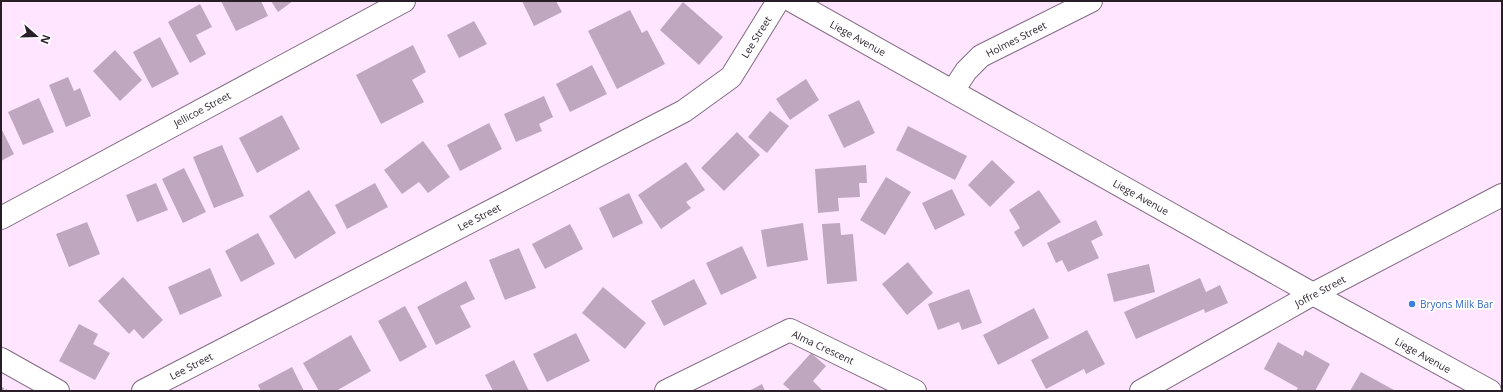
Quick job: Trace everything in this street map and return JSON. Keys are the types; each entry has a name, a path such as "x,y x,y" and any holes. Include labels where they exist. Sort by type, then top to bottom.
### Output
{"street":[{"name":"Jellicoe Street","path":"1,218 404,1"},
{"name":"Lee Street","path":"143,391 684,111 731,76 778,1"},
{"name":"Liege Avenue","path":"792,1 1313,294 1490,391"},
{"name":"Holmes Street","path":"953,91 966,71 981,56 1091,1"},
{"name":"Joffre Street","path":"1140,391 1313,294 1502,196"},
{"name":"Alma Crescent","path":"666,391 790,330 915,391"},
{"path":"1,359 58,391"}],"path":[{"path":"1,388 7,391"}],"building":[{"path":"221,1 261,1 268,16 236,31"},
{"path":"271,1 293,1 278,12"},
{"path":"522,1 556,1 562,12 534,26"},
{"path":"683,2 723,37 699,65 660,30"},
{"path":"200,4 212,27 196,35 206,54 190,63 168,22"},
{"path":"630,10 642,33 647,30 665,64 617,89 588,31"},
{"path":"474,21 487,44 459,58 447,35"},
{"path":"160,37 179,74 152,88 133,52"},
{"path":"413,45 426,72 412,80 424,102 381,124 356,75"},
{"path":"115,50 142,80 120,101 93,71"},
{"path":"592,65 607,94 570,112 556,84"},
{"path":"68,77 74,91 80,88 91,116 66,127 49,85"},
{"path":"806,79 819,100 790,120 776,99"},
{"path":"544,96 553,117 539,124 542,131 516,142 504,114"},
{"path":"39,98 54,132 23,145 8,112"},
{"path":"859,100 875,133 844,148 828,115"},
{"path":"770,111 789,126 767,153 748,137"},
{"path":"282,115 300,149 257,173 239,138"},
{"path":"489,123 502,149 460,171 447,145"},
{"path":"908,126 967,156 955,180 896,150"},
{"path":"1,128 14,154 1,161"},
{"path":"737,132 760,155 724,191 701,168"},
{"path":"423,141 450,177 428,193 419,182 402,194 384,170"},
{"path":"222,145 244,196 214,208 193,157"},
{"path":"992,160 1015,182 990,207 968,185"},
{"path":"686,162 705,190 686,202 691,208 661,229 638,195"},
{"path":"866,165 867,183 859,183 860,197 838,198 839,211 818,213 815,169"},
{"path":"184,168 206,212 183,223 162,179"},
{"path":"886,177 911,192 885,235 860,220"},
{"path":"156,183 168,210 137,222 126,195"},
{"path":"375,183 388,207 347,229 335,205"},
{"path":"952,189 965,215 935,230 922,203"},
{"path":"309,190 336,233 295,259 269,216"},
{"path":"1039,190 1061,222 1023,247 1014,232 1020,228 1009,210"},
{"path":"629,193 643,223 613,238 599,208"},
{"path":"1096,220 1103,235 1091,241 1099,258 1068,272 1062,260 1056,263 1047,243"},
{"path":"87,222 100,254 69,267 56,234"},
{"path":"803,223 808,260 767,267 761,230"},
{"path":"840,223 841,235 853,234 857,281 827,284 822,224"},
{"path":"570,224 583,249 545,269 532,244"},
{"path":"258,233 275,264 241,282 225,251"},
{"path":"742,246 757,278 721,295 706,263"},
{"path":"519,248 536,288 505,300 489,260"},
{"path":"908,262 933,293 907,315 882,284"},
{"path":"1149,264 1155,292 1114,302 1107,274"},
{"path":"210,268 222,296 180,315 168,287"},
{"path":"123,277 163,320 143,339 134,329 129,334 98,301"},
{"path":"1200,278 1206,292 1220,285 1228,303 1205,313 1204,309 1136,339 1124,312"},
{"path":"694,279 707,304 664,326 651,301"},
{"path":"466,281 475,299 460,306 471,327 436,345 417,307"},
{"path":"603,287 646,323 625,349 582,313"},
{"path":"969,289 982,323 962,330 959,322 938,330 928,304"},
{"path":"405,306 427,347 400,362 378,321"},
{"path":"1034,308 1049,338 998,365 983,335"},
{"path":"79,324 98,334 93,344 110,353 95,380 59,361"},
{"path":"1087,330 1105,364 1086,374 1084,369 1046,389 1031,360"},
{"path":"576,333 590,361 547,382 533,354"},
{"path":"351,335 371,371 336,391 319,391 303,363"},
{"path":"1278,342 1303,356 1305,350 1330,364 1315,391 1296,391 1298,388 1264,369"},
{"path":"811,353 826,366 813,381 823,391 791,391 783,384"},
{"path":"514,360 529,391 493,391 485,375"},
{"path":"292,367 304,391 261,391 258,385"},
{"path":"1361,372 1394,390 1350,391"},
{"path":"762,384 765,391 749,391"}],"place":[{"name":"Bryons Milk Bar","path":"1412,304"}]}
